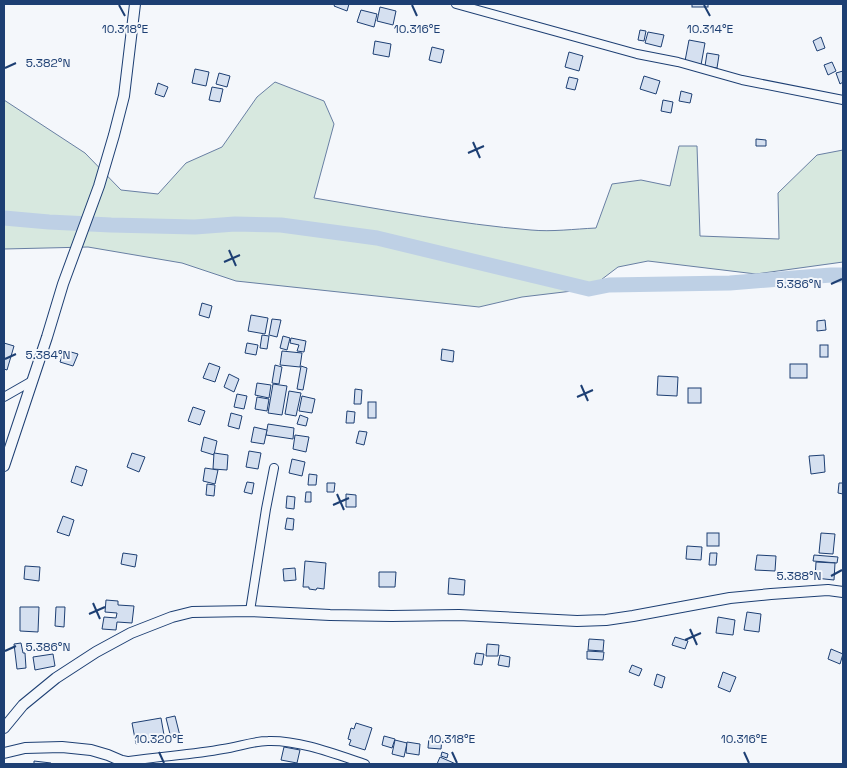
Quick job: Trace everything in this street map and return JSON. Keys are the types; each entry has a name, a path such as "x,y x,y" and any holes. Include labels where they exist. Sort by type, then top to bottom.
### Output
{"street":[{"path":"4,466 63,284 99,186 114,135 124,96 135,4"},
{"path":"456,4 637,54 678,62 742,80 843,100"},
{"path":"4,397 32,381"},
{"path":"250,611 274,468"},
{"path":"4,728 23,705 56,678 96,652 130,634 172,617 192,612 250,611 392,616 459,615 606,620 730,598 828,590 843,592"},
{"path":"122,761 195,753 269,741 309,747 364,764"},
{"path":"4,753 25,748 62,747 91,750 137,764"}],"shaded area":[{"path":"275,82 324,101 334,124 314,198 476,224 539,231 596,228 612,184 641,180 670,186 679,146 697,146 700,236 779,239 778,193 817,155 843,150 843,262 756,274 648,261 618,267 589,289 522,297 479,307 236,281 182,263 88,247 4,249 4,100 85,153 121,190 158,194 186,163 222,147 257,97"}],"building":[{"path":"335,4 349,4 347,11 334,6"},
{"path":"692,4 708,4 708,7 692,7"},
{"path":"380,7 396,11 393,25 377,21"},
{"path":"361,10 377,14 374,27 357,22"},
{"path":"640,30 646,31 644,41 638,40"},
{"path":"648,32 664,35 661,47 645,43"},
{"path":"821,37 825,48 817,51 813,41"},
{"path":"689,40 705,43 701,65 685,61"},
{"path":"375,41 391,44 389,57 373,54"},
{"path":"432,47 444,50 441,63 429,60"},
{"path":"569,52 583,56 579,71 565,67"},
{"path":"707,53 719,55 717,68 705,66"},
{"path":"832,62 836,71 828,75 824,65"},
{"path":"195,69 209,72 206,86 192,83"},
{"path":"843,71 843,82 840,84 836,73"},
{"path":"219,73 230,76 227,87 216,84"},
{"path":"644,76 660,81 656,94 640,89"},
{"path":"569,77 578,79 575,90 566,88"},
{"path":"158,83 168,87 164,97 155,94"},
{"path":"212,87 223,89 220,102 209,100"},
{"path":"681,91 692,94 690,103 679,101"},
{"path":"663,100 673,102 671,113 661,111"},
{"path":"756,139 766,140 766,146 756,146"},
{"path":"202,303 212,306 209,318 199,315"},
{"path":"251,315 268,318 265,334 248,331"},
{"path":"272,319 281,320 277,337 269,335"},
{"path":"825,320 826,330 817,331 817,321"},
{"path":"262,335 269,336 267,349 260,348"},
{"path":"283,336 290,338 287,350 280,348"},
{"path":"291,338 306,341 304,352 297,351 299,345 290,343"},
{"path":"4,343 14,346 7,370 4,369"},
{"path":"247,343 258,345 256,355 245,353"},
{"path":"820,345 828,345 828,357 820,357"},
{"path":"442,349 454,351 453,362 441,360"},
{"path":"64,350 78,354 73,366 60,362"},
{"path":"282,351 302,353 300,367 280,365"},
{"path":"209,363 220,367 215,382 203,378"},
{"path":"790,364 807,364 807,378 790,378"},
{"path":"275,365 282,367 279,384 272,383"},
{"path":"301,366 307,368 303,390 297,389"},
{"path":"229,374 239,379 234,392 224,387"},
{"path":"658,376 678,377 677,396 657,395"},
{"path":"257,383 271,385 269,398 255,395"},
{"path":"273,384 287,386 282,415 268,413"},
{"path":"688,388 701,388 701,403 688,403"},
{"path":"355,389 362,390 361,404 354,404"},
{"path":"289,391 301,393 296,416 285,414"},
{"path":"237,394 247,396 244,409 234,407"},
{"path":"302,396 315,399 312,413 299,411"},
{"path":"257,397 269,399 267,411 255,409"},
{"path":"368,402 376,402 376,418 368,418"},
{"path":"193,407 205,411 200,425 188,421"},
{"path":"347,411 355,412 354,423 346,423"},
{"path":"231,413 242,416 239,429 228,426"},
{"path":"300,415 308,418 306,426 297,424"},
{"path":"268,424 294,428 293,439 266,435"},
{"path":"254,427 267,430 264,444 251,442"},
{"path":"359,431 367,432 364,445 356,443"},
{"path":"295,435 309,437 306,452 293,449"},
{"path":"204,437 217,441 214,455 201,451"},
{"path":"249,451 261,453 258,469 246,467"},
{"path":"132,453 145,457 139,472 127,467"},
{"path":"214,453 228,455 227,470 213,469"},
{"path":"824,455 825,472 811,474 809,456"},
{"path":"292,459 305,462 302,476 289,473"},
{"path":"76,466 87,470 82,486 71,482"},
{"path":"205,468 218,470 215,484 203,481"},
{"path":"309,474 317,475 316,485 308,485"},
{"path":"247,482 254,483 252,494 244,492"},
{"path":"327,483 335,483 334,492 327,492"},
{"path":"839,483 843,483 843,494 838,493"},
{"path":"207,484 215,485 214,496 206,495"},
{"path":"306,492 311,492 311,502 305,502"},
{"path":"346,494 356,495 356,507 346,507"},
{"path":"287,496 295,497 294,509 286,508"},
{"path":"63,516 74,520 69,536 57,532"},
{"path":"287,518 294,519 293,530 285,529"},
{"path":"707,533 719,533 719,546 707,546"},
{"path":"821,533 835,534 833,554 819,553"},
{"path":"687,546 702,547 701,560 686,559"},
{"path":"123,553 137,555 135,567 121,564"},
{"path":"710,553 717,553 716,565 709,565"},
{"path":"757,555 776,556 775,571 755,570"},
{"path":"814,555 838,557 837,563 813,561"},
{"path":"305,561 326,563 324,589 317,588 316,590 303,587"},
{"path":"816,562 835,563 834,580 815,578"},
{"path":"25,566 40,567 39,581 24,579"},
{"path":"295,568 296,580 284,581 283,569"},
{"path":"379,572 396,572 395,587 379,587"},
{"path":"449,578 465,580 464,595 448,594"},
{"path":"106,600 118,601 118,605 134,606 132,623 117,622 116,630 102,629 104,617 116,618 117,613 105,612"},
{"path":"20,607 39,607 38,632 20,631"},
{"path":"56,607 65,607 64,627 55,626"},
{"path":"747,612 761,614 759,632 744,630"},
{"path":"718,617 735,620 733,635 716,633"},
{"path":"675,637 688,641 685,649 672,645"},
{"path":"589,639 604,640 603,651 588,650"},
{"path":"21,643 23,653 25,653 26,668 17,669 14,644"},
{"path":"487,644 499,645 498,656 486,656"},
{"path":"831,649 843,654 840,664 828,659"},
{"path":"587,651 604,652 603,660 587,659"},
{"path":"476,653 484,654 482,665 474,664"},
{"path":"53,654 55,666 35,670 33,657"},
{"path":"500,655 510,657 509,667 498,665"},
{"path":"632,665 642,669 639,676 629,672"},
{"path":"723,672 736,677 730,692 718,687"},
{"path":"657,674 665,677 662,688 654,685"},
{"path":"175,716 180,736 171,738 166,718"},
{"path":"161,718 164,735 155,737 155,741 136,744 132,723"},
{"path":"356,723 372,728 365,750 349,745 351,740 348,739 351,728 354,729"},
{"path":"384,736 395,739 392,748 382,745"},
{"path":"429,737 442,738 441,749 428,748"},
{"path":"395,740 407,743 404,757 392,754"},
{"path":"407,742 420,744 419,755 406,753"},
{"path":"284,747 300,750 297,763 281,760"},
{"path":"442,752 448,754 447,758 441,756"},
{"path":"440,757 456,764 437,764"},
{"path":"34,761 51,763 51,764 34,764"}],"waterway":[{"path":"4,218 111,225 195,227 235,224 281,225 377,238 589,289 609,285 730,283 843,275"}]}
